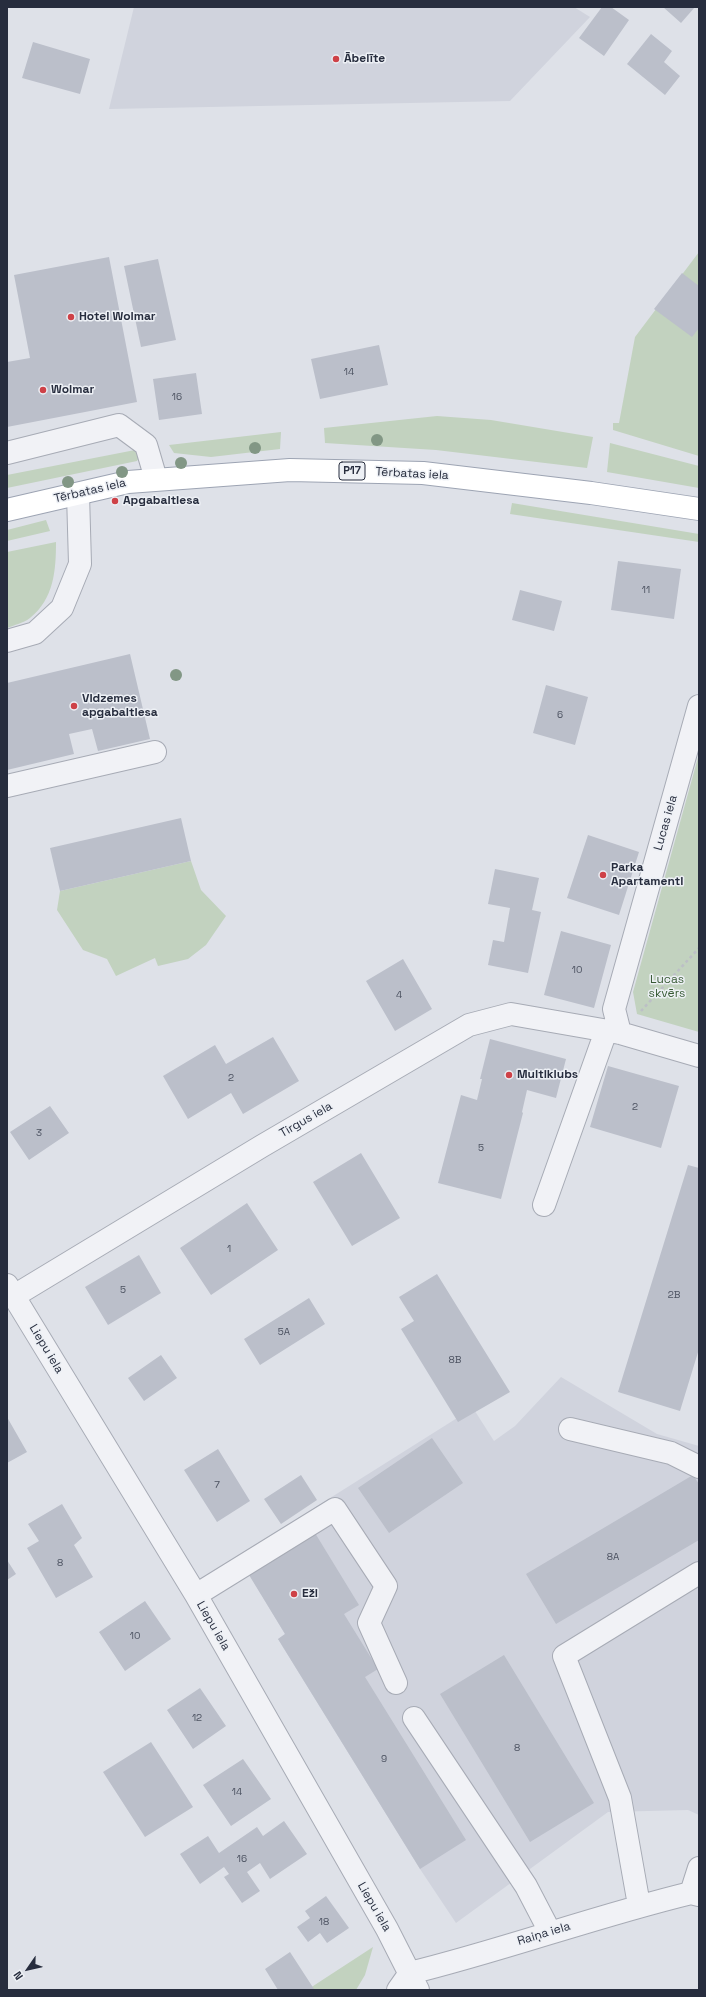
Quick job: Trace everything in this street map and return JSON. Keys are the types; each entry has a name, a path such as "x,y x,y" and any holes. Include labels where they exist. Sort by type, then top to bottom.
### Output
{"main road":[{"name":"Tērbatas iela","path":"7,510 128,482 290,470 423,473 593,493 699,509"}],"street":[{"path":"7,453 119,424 146,445 156,479"},
{"path":"7,641 35,633 62,608 80,564 78,494"},
{"name":"Lucas iela","path":"613,1032 614,1009 699,706"},
{"path":"7,786 155,752"},
{"name":"Tirgus iela","path":"10,1290 262,1146 468,1025 511,1014 613,1032 699,1056"},
{"path":"544,1205 613,1032"},
{"name":"Liepu iela","path":"10,1290 196,1595 387,1929 409,1984"},
{"path":"570,1429 671,1453 699,1467"},
{"path":"196,1595 335,1509 386,1586 369,1624 396,1683"},
{"path":"639,1906 620,1798 564,1656 699,1573"},
{"path":"414,1718 526,1886 550,1932"},
{"path":"695,1894 699,1868"},
{"name":"Raiņa iela","path":"409,1984 447,1964 639,1906 695,1894"}],"path":[{"path":"613,1032 699,948"}],"shaded area":[{"name":"Ābelīte","path":"134,7 574,7 590,17 510,101 109,109"},
{"path":"561,1377 657,1434 699,1446 699,1815 688,1810 608,1812 456,1923 420,1869 278,1639 285,1634 238,1556 473,1408 494,1441 515,1426"}],"green space":[{"path":"699,252 699,456 613,430 613,423 619,423 635,337"},
{"path":"437,416 491,420 593,437 587,468 436,450 325,443 324,428"},
{"path":"281,432 280,449 211,457 174,453 169,445"},
{"path":"610,443 699,466 699,488 607,472"},
{"path":"135,450 141,454 137,461 7,488 7,475"},
{"path":"512,503 699,534 699,542 510,514"},
{"path":"46,520 50,531 7,541 7,530"},
{"path":"56,542 52,583 44,602 28,620 7,628 7,552"},
{"name":"Lucas skvērs","path":"699,754 699,1032 637,1014 633,992"},
{"path":"191,861 201,890 226,916 206,945 188,959 158,966 155,958 116,976 107,959 83,950 57,910 60,891"},
{"path":"373,1947 365,1975 356,1990 307,1990"}],"building":[{"path":"602,7 611,7 629,20 604,56 579,38"},
{"path":"663,7 695,7 681,23"},
{"path":"651,34 672,51 664,62 680,76 665,95 627,64"},
{"path":"33,42 90,59 80,94 22,78"},
{"name":"Hotel Wolmar","path":"109,257 137,402 7,427 7,362 30,358 14,275"},
{"path":"158,259 176,340 141,347 124,266"},
{"path":"682,273 699,286 699,328 692,337 654,309"},
{"path":"379,345 388,385 320,399 311,359"},
{"path":"196,373 202,414 159,420 153,379"},
{"path":"618,561 681,569 674,619 611,610"},
{"path":"520,590 562,601 554,631 512,620"},
{"name":"Vidzemes apgabaltiesa","path":"130,654 150,739 98,751 92,729 69,734 74,754 7,770 7,683"},
{"path":"546,685 588,697 575,745 533,733"},
{"path":"181,818 191,861 60,891 50,848"},
{"name":"Parka Apartamenti","path":"588,835 639,852 619,915 567,898"},
{"path":"495,869 539,878 532,910 541,912 528,973 488,965 493,940 504,942 510,908 488,904"},
{"path":"561,931 611,945 594,1008 544,995"},
{"path":"403,959 432,1009 395,1031 366,981"},
{"path":"273,1037 299,1081 243,1114 231,1093 188,1119 163,1076 215,1045 226,1064"},
{"path":"490,1039 566,1059 556,1098 527,1090 523,1113 501,1199 438,1183 461,1095 477,1100 482,1079 480,1079"},
{"path":"608,1066 679,1086 661,1148 590,1127"},
{"path":"50,1106 69,1133 29,1160 10,1132"},
{"path":"361,1153 400,1218 352,1246 313,1182"},
{"path":"688,1165 699,1168 699,1349 680,1411 618,1392"},
{"path":"247,1203 278,1250 211,1295 180,1248"},
{"path":"139,1255 161,1293 108,1325 85,1287"},
{"path":"437,1274 510,1392 458,1422 401,1329 414,1321 399,1297"},
{"path":"309,1298 325,1324 260,1365 244,1339"},
{"path":"161,1355 177,1378 144,1401 128,1378"},
{"path":"7,1417 27,1452 7,1463"},
{"path":"432,1438 463,1483 389,1533 358,1488"},
{"path":"218,1449 250,1501 217,1522 184,1470"},
{"path":"301,1475 317,1500 281,1524 264,1499"},
{"path":"693,1475 699,1484 699,1540 556,1624 526,1574"},
{"path":"62,1504 82,1538 74,1545 93,1577 56,1598 27,1548 39,1541 28,1524"},
{"path":"315,1533 359,1605 344,1614 378,1669 365,1677 466,1840 420,1869 278,1639 285,1634 249,1575"},
{"path":"7,1560 16,1574 7,1580"},
{"path":"145,1601 171,1639 125,1671 99,1632"},
{"path":"504,1655 594,1803 530,1842 440,1694"},
{"path":"200,1688 226,1726 193,1749 167,1710"},
{"path":"151,1742 193,1807 145,1837 103,1772"},
{"path":"243,1759 271,1799 231,1826 203,1785"},
{"path":"284,1821 307,1854 270,1879 260,1863 247,1872 260,1891 242,1903 224,1877 229,1874 224,1867 200,1884 180,1854 208,1836 219,1853 257,1827 263,1836"},
{"path":"326,1896 349,1928 327,1943 320,1933 308,1942 297,1927 310,1918 305,1911"},
{"path":"290,1952 314,1989 278,1990 265,1969"}],"place":[{"name":"Ābelīte","path":"336,59"},
{"name":"Hotel Wolmar","path":"71,317"},
{"name":"Wolmar","path":"43,390"},
{"name":"Apgabaltiesa","path":"115,501"},
{"name":"Vidzemes apgabaltiesa","path":"74,706"},
{"name":"Parka Apartamenti","path":"603,875"},
{"name":"Multiklubs","path":"509,1075"},
{"name":"Eži","path":"294,1594"}]}
